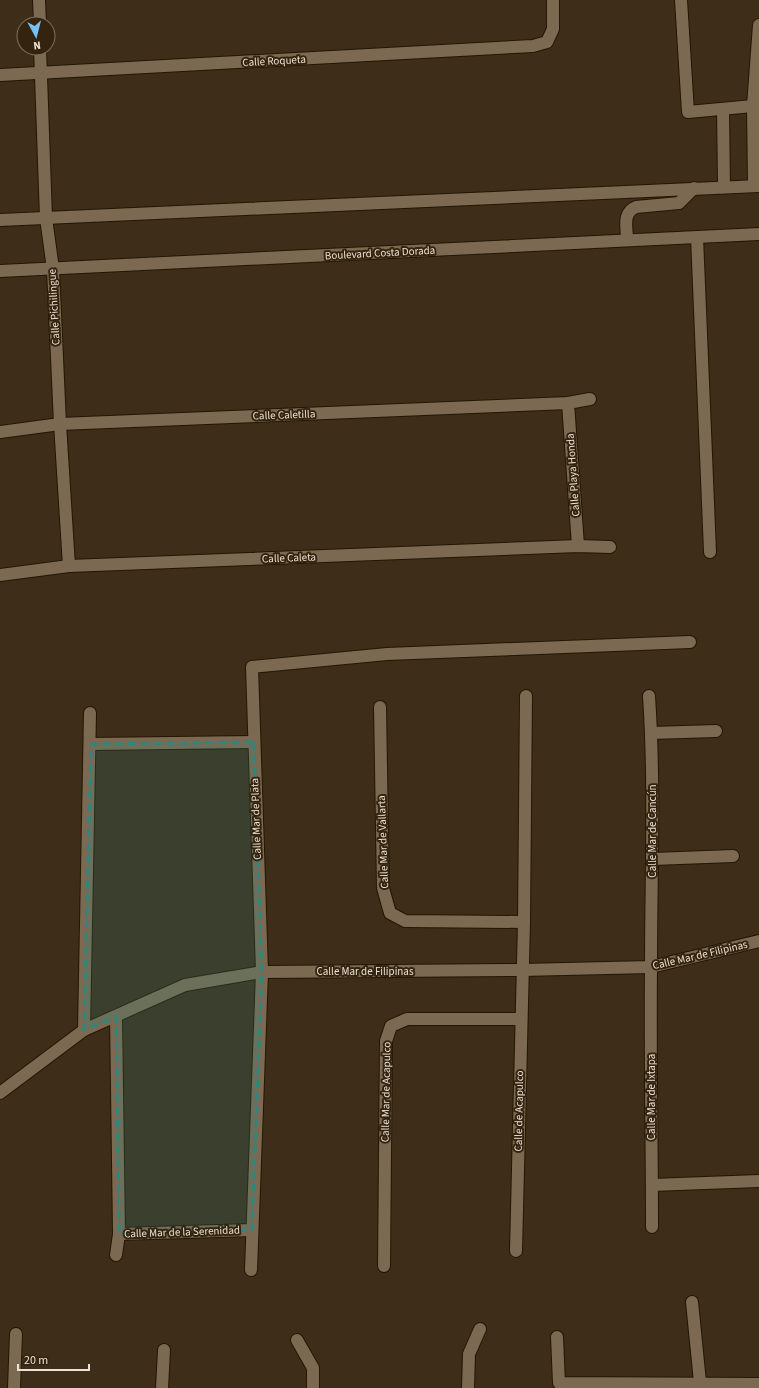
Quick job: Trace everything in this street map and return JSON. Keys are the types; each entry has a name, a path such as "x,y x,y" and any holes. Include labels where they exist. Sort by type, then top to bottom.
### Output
{"street":[{"path":"39,0 40,16"},
{"name":"Calle Roqueta","path":"0,75 41,74 525,46 547,42 553,29 553,0"},
{"path":"680,0 688,112 753,106"},
{"path":"0,220 724,186 757,186 753,106 759,25"},
{"name":"Calle Pichilingue","path":"40,56 46,218 53,269 60,424 69,566"},
{"path":"723,109 724,186"},
{"path":"627,240 626,218 630,210 636,207 679,203 687,197 694,188"},
{"name":"Boulevard Costa Dorada","path":"0,271 759,234"},
{"path":"697,237 710,552"},
{"name":"Calle Caletilla","path":"0,432 60,424 568,403 590,400"},
{"name":"Calle Playa Honda","path":"568,403 578,546"},
{"name":"Calle Caleta","path":"0,575 69,566 578,546 610,547"},
{"name":"Calle Mar de Plata","path":"262,972 252,667 387,654 690,642"},
{"path":"522,970 524,922 526,696"},
{"name":"Calle Mar de Cancún","path":"649,696 653,859 650,967"},
{"name":"Calle Mar de Vallarta","path":"380,707 383,888 390,913 405,920 524,922"},
{"path":"84,1030 91,744 90,713"},
{"path":"651,733 716,731"},
{"path":"91,744 254,742"},
{"path":"653,859 733,856"},
{"name":"Calle Mar de Filipinas","path":"0,1093 84,1030 185,985 262,972 522,970 650,967 759,941"},
{"name":"Calle Mar de Ixtapa","path":"650,967 652,1227"},
{"name":"Calle de Acapulco","path":"516,1251 522,970"},
{"name":"Calle Mar de la Serenidad","path":"116,1017 119,1234 252,1230 262,972"},
{"name":"Calle Mar de Acapulco","path":"384,1266 386,1041 391,1026 407,1019 520,1019"},
{"path":"652,1185 759,1182"},
{"path":"251,1270 252,1230"},
{"path":"116,1255 119,1234"},
{"path":"692,1302 700,1382"},
{"path":"468,1388 469,1354 480,1329"},
{"path":"14,1388 16,1334"},
{"path":"557,1337 559,1384 700,1382 759,1384"},
{"path":"297,1340 313,1368 313,1388"},
{"path":"162,1388 164,1350"}],"highlighted area":[{"path":"254,742 262,972 252,1230 119,1234 116,1017 84,1030 91,744"}]}
